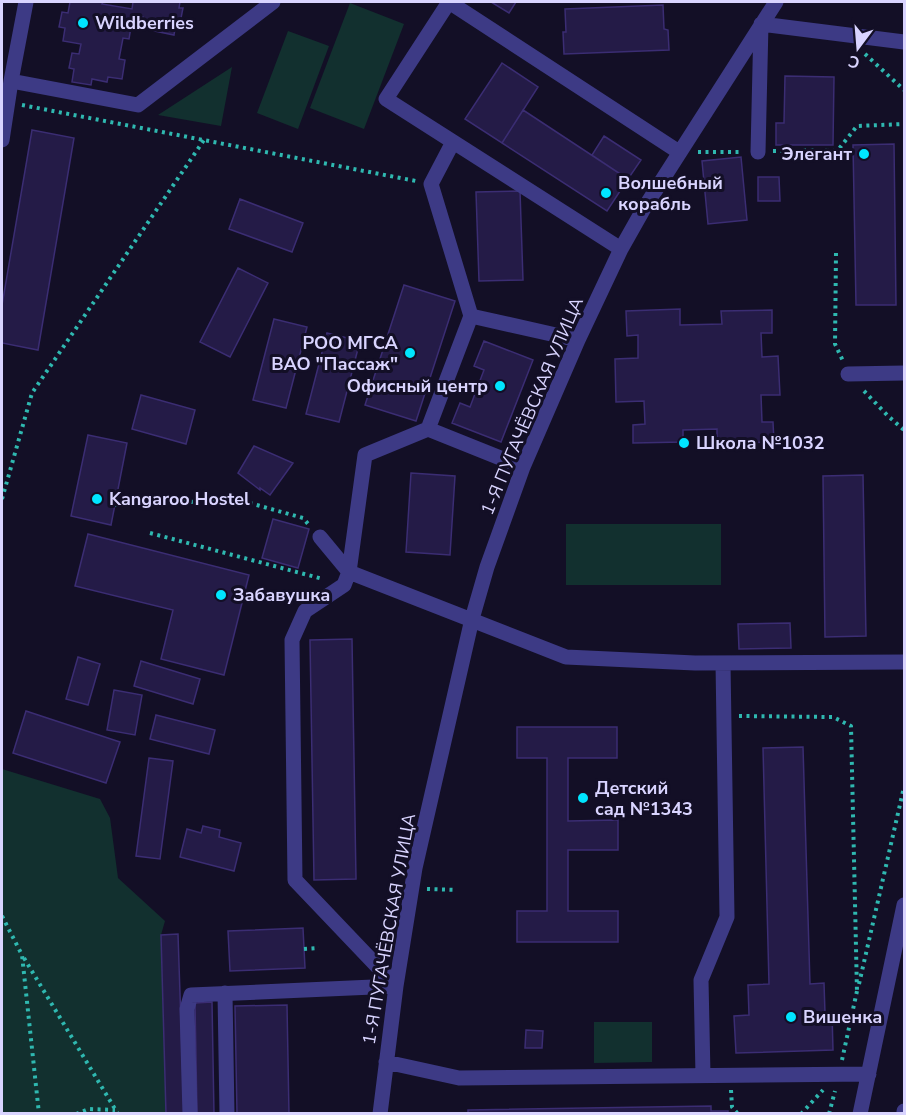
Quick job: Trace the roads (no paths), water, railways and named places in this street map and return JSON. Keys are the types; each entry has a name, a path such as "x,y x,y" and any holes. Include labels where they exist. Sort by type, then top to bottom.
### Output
{"street":[{"path":"2,140 26,2"},
{"path":"11,81 138,105 273,2"},
{"path":"621,249 386,99 448,2 679,152"},
{"name":"1-Я ПУГАЧЁВСКАЯ УЛИЦА","path":"380,1113 411,889 472,619 523,467 578,340 621,249 679,152 776,2"},
{"path":"758,152 761,24 904,42"},
{"path":"428,429 471,316 431,184 453,142"},
{"path":"471,316 578,340"},
{"path":"848,374 904,372"},
{"path":"396,986 295,880 292,640 305,611 344,585 349,572 365,455 428,429 523,467"},
{"path":"320,537 349,572 566,657 723,663 904,662"},
{"path":"702,1075 701,980 727,917 723,663"},
{"path":"860,1113 898,971 904,905"},
{"path":"190,1113 187,1009 191,995 396,986"},
{"path":"225,993 227,1113"},
{"path":"386,1062 459,1078 869,1074"}],"place":[{"name":"Wildberries","path":"83,23"},
{"name":"Элегант","path":"864,154"},
{"name":"Волшебный корабль","path":"606,193"},
{"name":"РОО МГСА ВАО \"Пассаж\"","path":"410,353"},
{"name":"Офисный центр","path":"500,386"},
{"name":"Школа №1032","path":"684,443"},
{"name":"Kangaroo Hostel","path":"97,499"},
{"name":"Забавушка","path":"221,595"},
{"name":"Детский сад №1343","path":"583,798"},
{"name":"Вишенка","path":"791,1017"}]}
